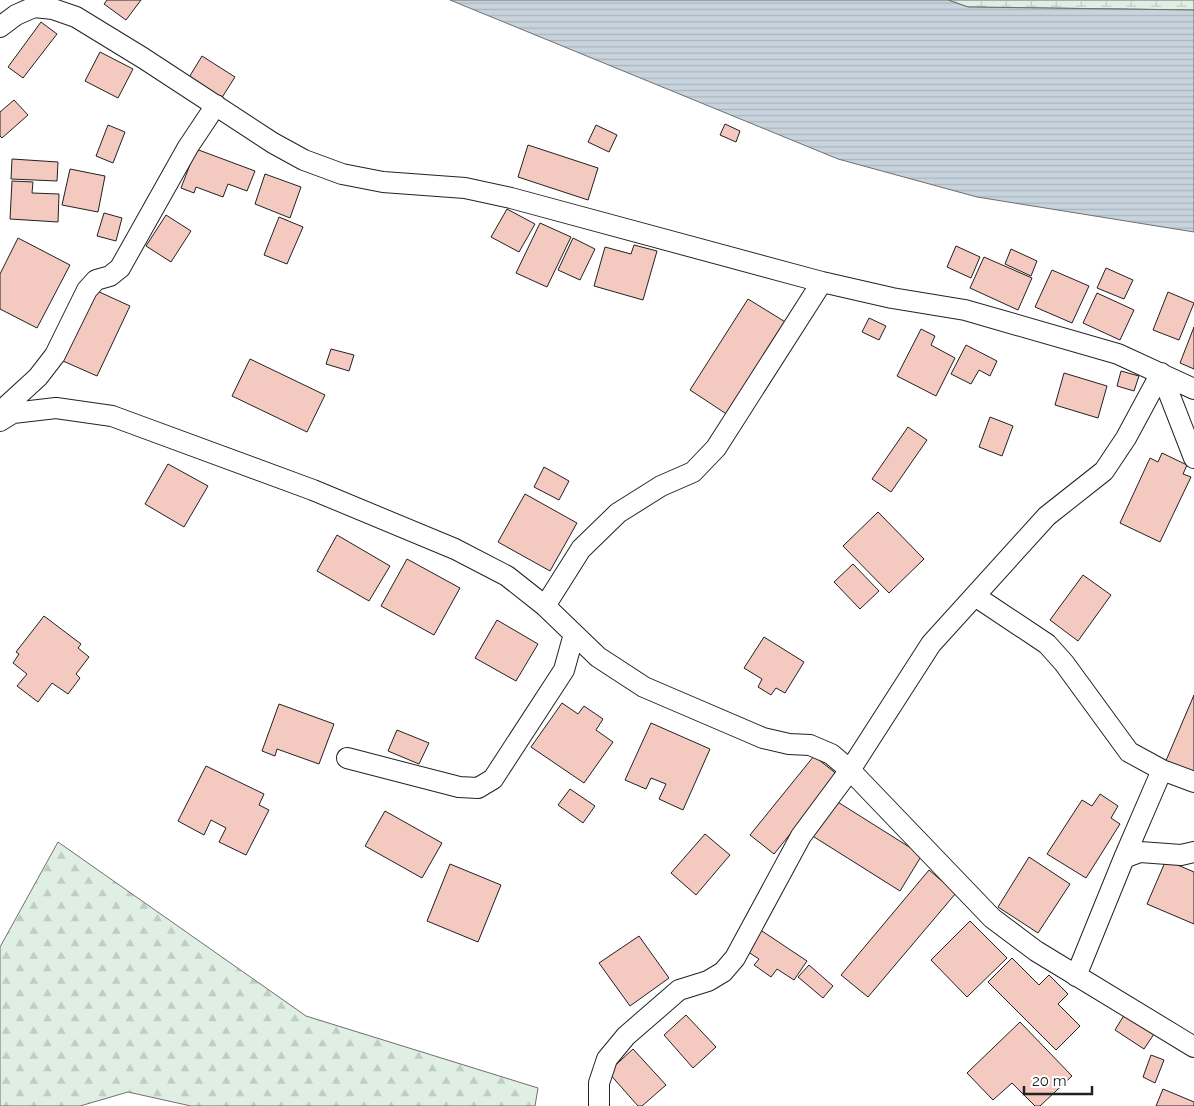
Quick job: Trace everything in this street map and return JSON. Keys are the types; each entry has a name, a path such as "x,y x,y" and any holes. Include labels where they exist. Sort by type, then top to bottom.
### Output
{"street":[{"path":"0,27 16,15 34,7 53,9 76,17 144,58 273,142 304,160 342,174 383,182 466,188 511,198 822,282 892,298 965,310 1118,354 1194,389"},
{"path":"0,412 38,377 55,355 87,290 96,280 110,276 120,268 188,147 216,105"},
{"path":"546,606 581,549 618,513 660,486 693,472 716,448 822,282"},
{"path":"1160,373 1194,458"},
{"path":"598,1106 599,1083 607,1059 626,1036 678,990 708,981 723,972 735,958 801,836 850,770 931,644 1047,516 1104,471 1126,438 1160,373"},
{"path":"0,421 13,413 56,408 112,416 313,490 455,549 507,576 546,606 598,657 644,687 763,738 789,744 810,745 831,754 850,770 992,918 1036,951 1194,1047"},
{"path":"975,596 1047,644 1064,663 1129,752 1162,770 1194,782"},
{"path":"347,758 459,787 478,788 493,779 564,670 574,634"},
{"path":"1076,976 1162,770"},
{"path":"1124,858 1140,852 1181,855 1194,852"}],"green space":[{"path":"948,0 1194,0 1194,10 968,7"},
{"path":"58,842 306,1016 538,1088 535,1106 191,1106 128,1092 80,1106 0,1106 0,947"}],"shaded area":[{"path":"450,0 948,0 968,7 1194,10 1194,232 977,197 838,159"}],"building":[{"path":"107,0 141,0 126,20 104,4"},
{"path":"41,22 57,34 23,78 8,67"},
{"path":"100,52 133,69 118,98 85,81"},
{"path":"202,56 235,77 221,99 188,79"},
{"path":"14,100 28,115 2,138 0,136 0,112"},
{"path":"725,124 740,131 736,142 720,135"},
{"path":"108,125 125,132 113,163 96,156"},
{"path":"596,125 617,135 609,152 588,142"},
{"path":"528,145 598,168 588,200 518,177"},
{"path":"196,149 255,171 247,191 228,184 223,197 196,187 194,193 181,188"},
{"path":"12,159 58,162 57,181 11,179"},
{"path":"70,169 105,176 98,212 62,205"},
{"path":"265,174 301,187 290,218 255,204"},
{"path":"12,181 33,182 32,193 59,194 58,222 10,219"},
{"path":"507,209 535,224 519,252 491,237"},
{"path":"104,213 122,218 116,241 97,236"},
{"path":"166,215 191,231 171,262 146,246"},
{"path":"279,217 303,227 287,264 264,255"},
{"path":"540,223 571,237 547,287 516,273"},
{"path":"18,238 70,265 37,328 0,309 0,274"},
{"path":"573,238 595,249 580,280 558,270"},
{"path":"634,245 657,251 643,300 594,286 605,247 631,254"},
{"path":"956,246 980,257 971,278 947,267"},
{"path":"1011,249 1037,261 1031,276 1005,264"},
{"path":"984,257 1032,278 1018,310 970,288"},
{"path":"1106,268 1133,280 1124,299 1097,288"},
{"path":"1052,270 1089,286 1072,323 1035,307"},
{"path":"95,290 130,306 97,376 63,361"},
{"path":"1168,292 1194,303 1179,340 1153,330"},
{"path":"1097,293 1134,310 1120,340 1083,323"},
{"path":"748,299 787,323 728,415 690,390"},
{"path":"869,318 886,326 879,340 862,332"},
{"path":"1194,327 1194,369 1180,363"},
{"path":"921,329 935,336 931,345 955,358 936,396 897,376"},
{"path":"966,345 997,361 990,376 979,370 971,384 951,374"},
{"path":"331,349 354,355 349,371 326,364"},
{"path":"250,359 325,395 307,432 232,396"},
{"path":"1121,371 1139,376 1134,391 1117,386"},
{"path":"1064,373 1107,386 1098,418 1055,405"},
{"path":"990,417 1013,426 1002,456 979,447"},
{"path":"908,427 927,440 891,492 872,479"},
{"path":"1162,453 1187,465 1183,474 1191,477 1160,542 1120,523 1150,458 1158,462"},
{"path":"168,464 208,486 184,527 145,504"},
{"path":"544,467 569,481 559,500 534,487"},
{"path":"525,494 577,523 550,571 498,542"},
{"path":"878,512 924,559 889,593 843,546"},
{"path":"337,535 390,566 369,601 317,571"},
{"path":"407,559 460,588 434,635 381,606"},
{"path":"853,564 879,591 860,609 834,582"},
{"path":"1083,575 1111,595 1078,641 1050,620"},
{"path":"44,616 81,644 78,648 89,657 76,674 80,678 68,694 52,683 38,702 17,686 27,674 13,663 19,654 16,652"},
{"path":"497,620 538,644 516,681 475,658"},
{"path":"764,637 804,662 785,693 776,688 771,695 758,687 762,679 744,668"},
{"path":"1194,695 1194,775 1165,763"},
{"path":"562,703 578,714 584,706 603,719 596,730 613,742 584,783 531,747"},
{"path":"279,704 334,724 319,764 277,749 275,756 262,751"},
{"path":"651,723 710,749 683,810 659,799 666,784 651,778 646,789 625,780"},
{"path":"397,730 429,743 419,764 388,751"},
{"path":"814,756 838,775 774,854 750,835"},
{"path":"206,766 264,794 259,805 269,810 246,855 219,842 226,828 211,820 204,835 178,821"},
{"path":"570,789 595,806 583,823 558,805"},
{"path":"1100,794 1118,806 1111,818 1120,824 1086,878 1047,854 1082,800 1092,806"},
{"path":"833,799 922,855 900,891 811,835"},
{"path":"385,811 442,843 422,878 365,846"},
{"path":"705,834 730,855 696,895 671,873"},
{"path":"1029,857 1070,884 1038,933 998,907"},
{"path":"1166,860 1194,872 1194,924 1147,904"},
{"path":"450,864 501,885 478,942 427,921"},
{"path":"929,870 956,893 868,997 841,975"},
{"path":"970,921 1007,958 967,997 931,960"},
{"path":"759,929 807,961 794,980 777,969 771,977 754,965 759,959 745,950"},
{"path":"639,936 669,978 630,1006 599,963"},
{"path":"1012,958 1039,985 1049,975 1068,994 1058,1004 1080,1026 1056,1050 988,982"},
{"path":"809,965 833,986 823,998 798,977"},
{"path":"1126,1012 1156,1031 1144,1049 1115,1030"},
{"path":"686,1015 716,1047 693,1068 664,1035"},
{"path":"1020,1022 1072,1076 1040,1106 1035,1106 1012,1083 993,1100 967,1073"},
{"path":"633,1049 666,1085 642,1106 638,1106 608,1072"},
{"path":"1151,1055 1164,1060 1155,1083 1143,1077"},
{"path":"1163,1089 1194,1102 1194,1106 1156,1106"}]}
